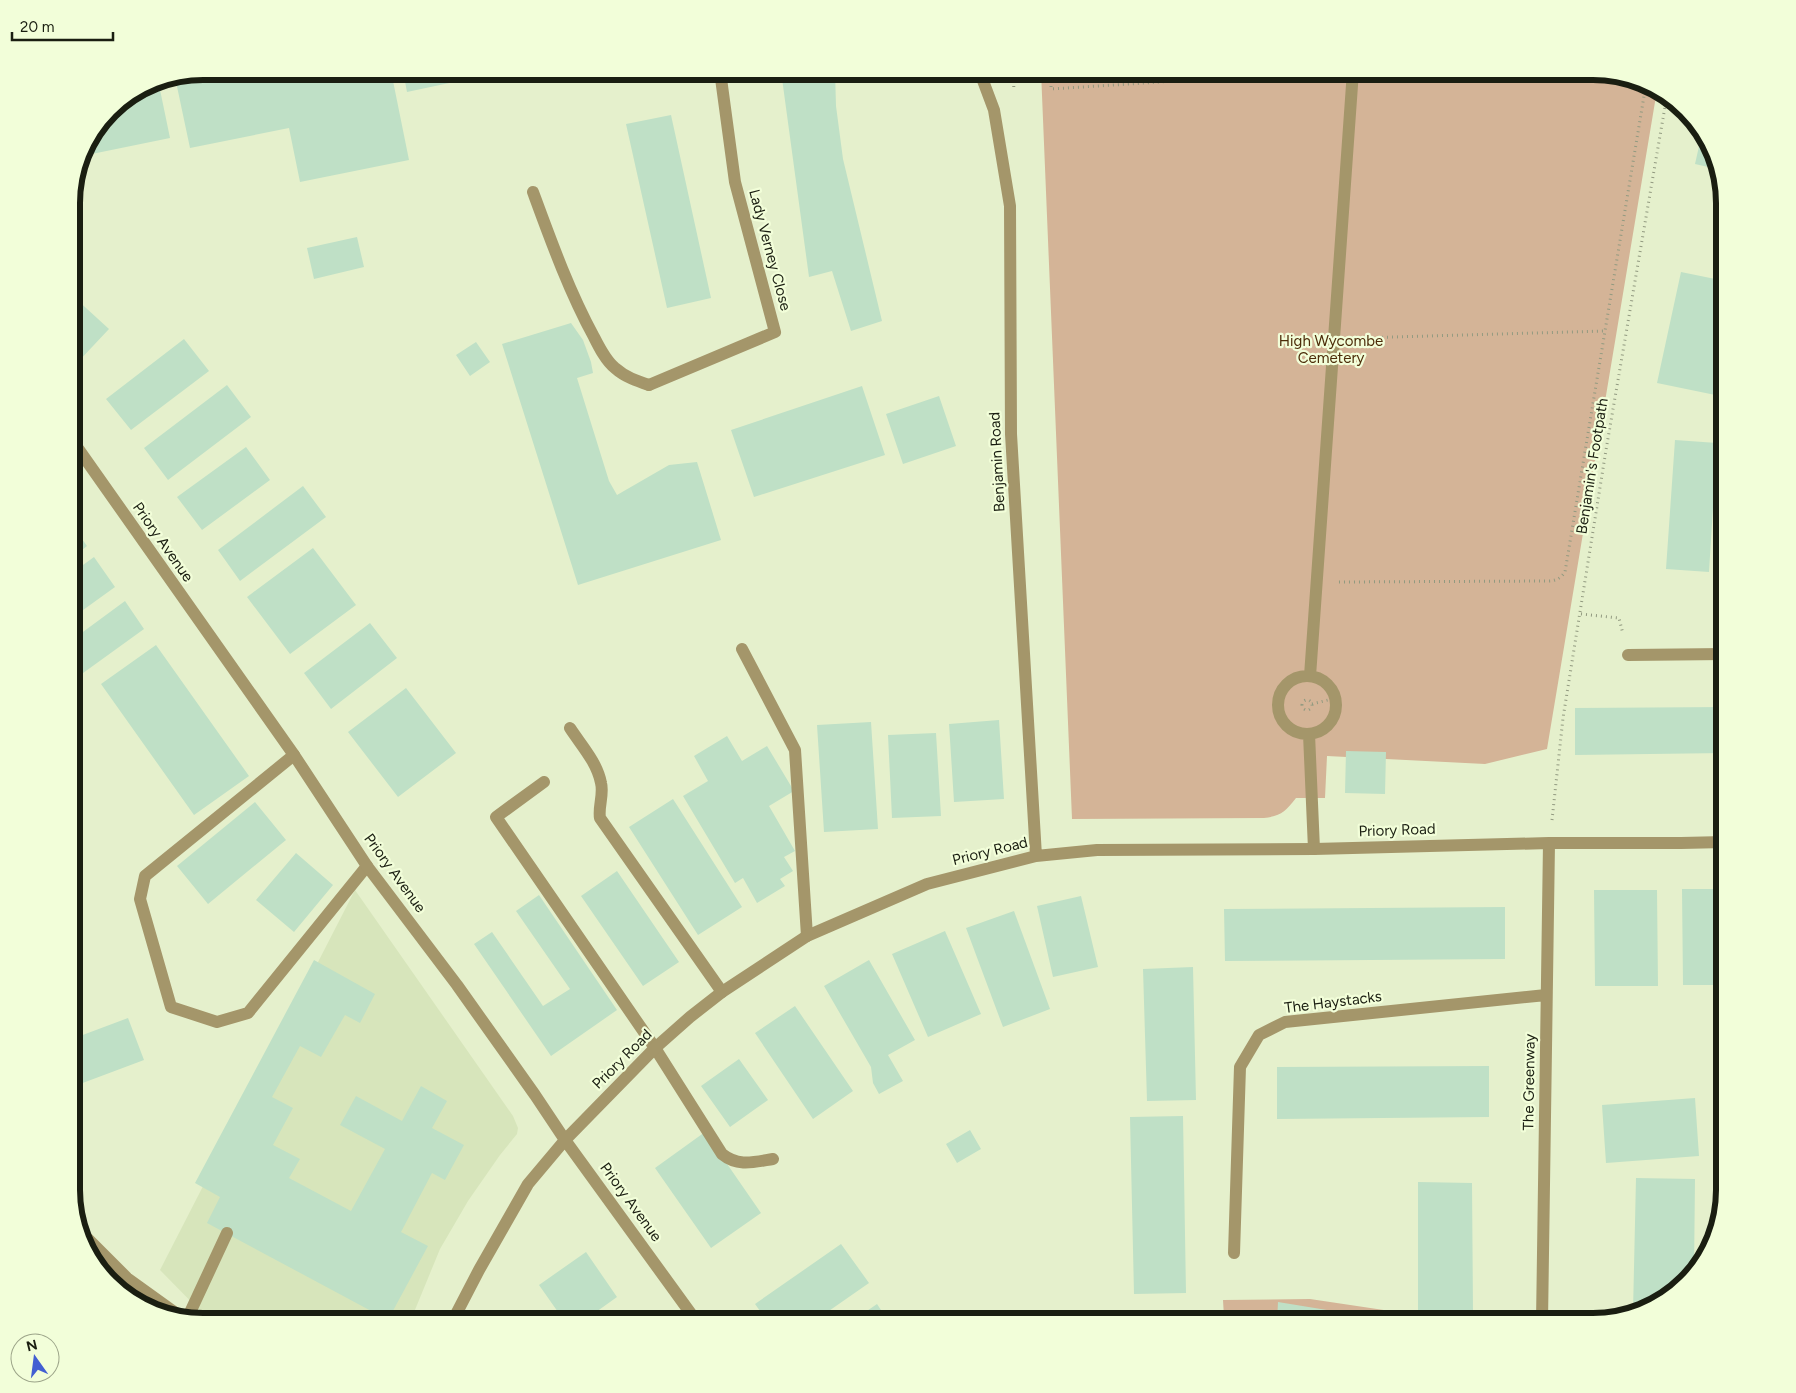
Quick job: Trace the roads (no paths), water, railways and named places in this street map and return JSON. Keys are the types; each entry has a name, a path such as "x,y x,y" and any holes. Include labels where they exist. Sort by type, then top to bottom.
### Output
{"street":[{"name":"Lady Verney Close","path":"533,192 582,315 614,368 633,380 649,385 775,332 735,182 721,80"},
{"name":"Benjamin Road","path":"983,80 994,110 1010,206 1011,434 1036,856"},
{"path":"1310,676 1352,80"},
{"name":"Priory Avenue","path":"80,451 294,755 367,866 457,985 535,1095 564,1140 690,1313"},
{"path":"742,649 795,750 807,936"},
{"path":"1628,655 1716,654"},
{"path":"1310,676 1321,679 1330,686 1336,698 1336,713 1327,728 1317,733 1294,732 1285,725 1280,714 1278,703 1281,692 1288,683 1298,677 1310,676"},
{"path":"570,728 593,762 602,784 600,818 722,992"},
{"path":"1309,734 1314,849"},
{"path":"294,755 145,876 140,899 171,1007 217,1022 248,1013 367,866"},
{"path":"544,782 496,817 655,1048 722,1154 728,1159 740,1163 773,1159"},
{"name":"Priory Road","path":"457,1313 528,1184 564,1140 655,1048 690,1016 722,992 807,936 927,884 1036,856 1098,850 1314,849 1549,843 1716,842"},
{"name":"The Greenway","path":"1542,1313 1549,843"},
{"name":"The Haystacks","path":"1234,1253 1240,1067 1259,1035 1286,1022 1546,995"},
{"path":"189,1312 227,1233"},
{"path":"93,1244 127,1278 170,1308"}],"park label":[{"name":"High Wycombe Cemetery","path":"1331,350"}]}
